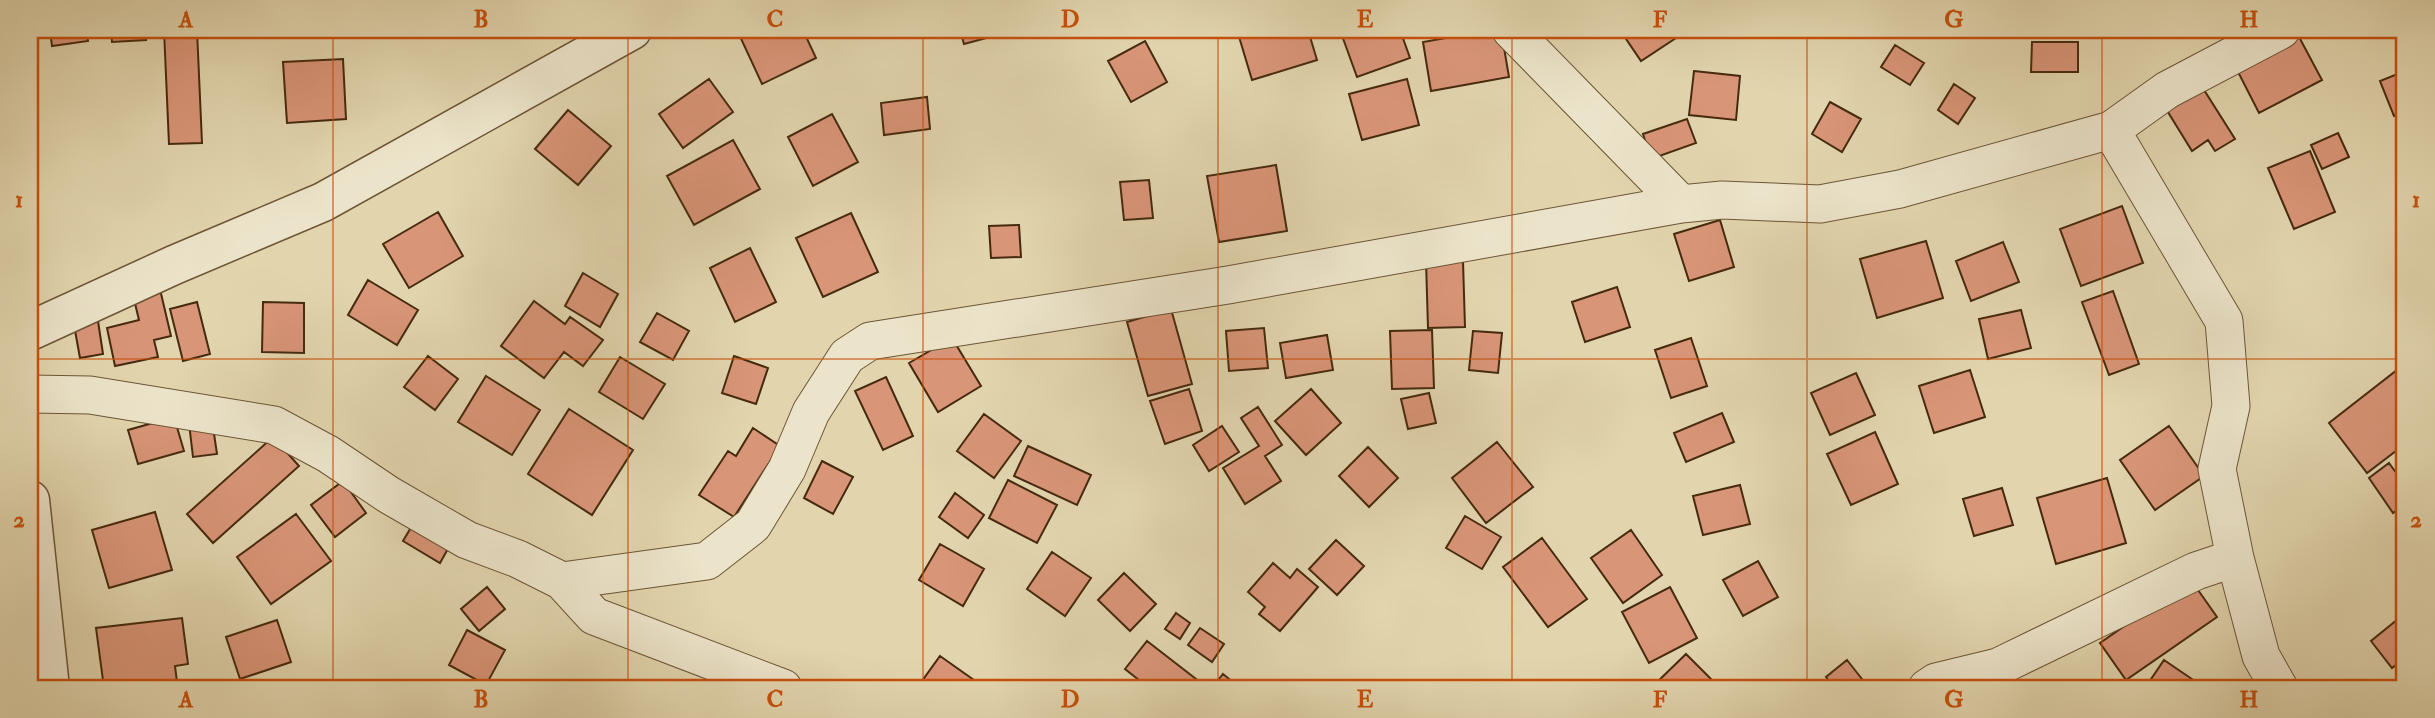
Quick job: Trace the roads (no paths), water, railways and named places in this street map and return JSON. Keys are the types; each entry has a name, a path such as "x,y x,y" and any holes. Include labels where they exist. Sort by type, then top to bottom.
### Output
{"street":[{"path":"30,331 174,265 323,202 632,30"},
{"path":"1511,30 1681,204"},
{"path":"562,581 707,561 753,525 787,469 811,412 847,356 870,341 1228,285 1681,204 1722,200 1820,204 1900,189 2111,130 2167,90 2281,30"},
{"path":"2111,130 2224,321 2231,406 2217,469 2235,558 2261,656 2279,688"},
{"path":"30,394 90,396 274,425 328,454 389,495 467,540 518,559 562,581 594,616 783,688"},
{"path":"30,500 50,688"},
{"path":"1927,688 1936,682 1998,667 2196,571 2235,558"}]}
